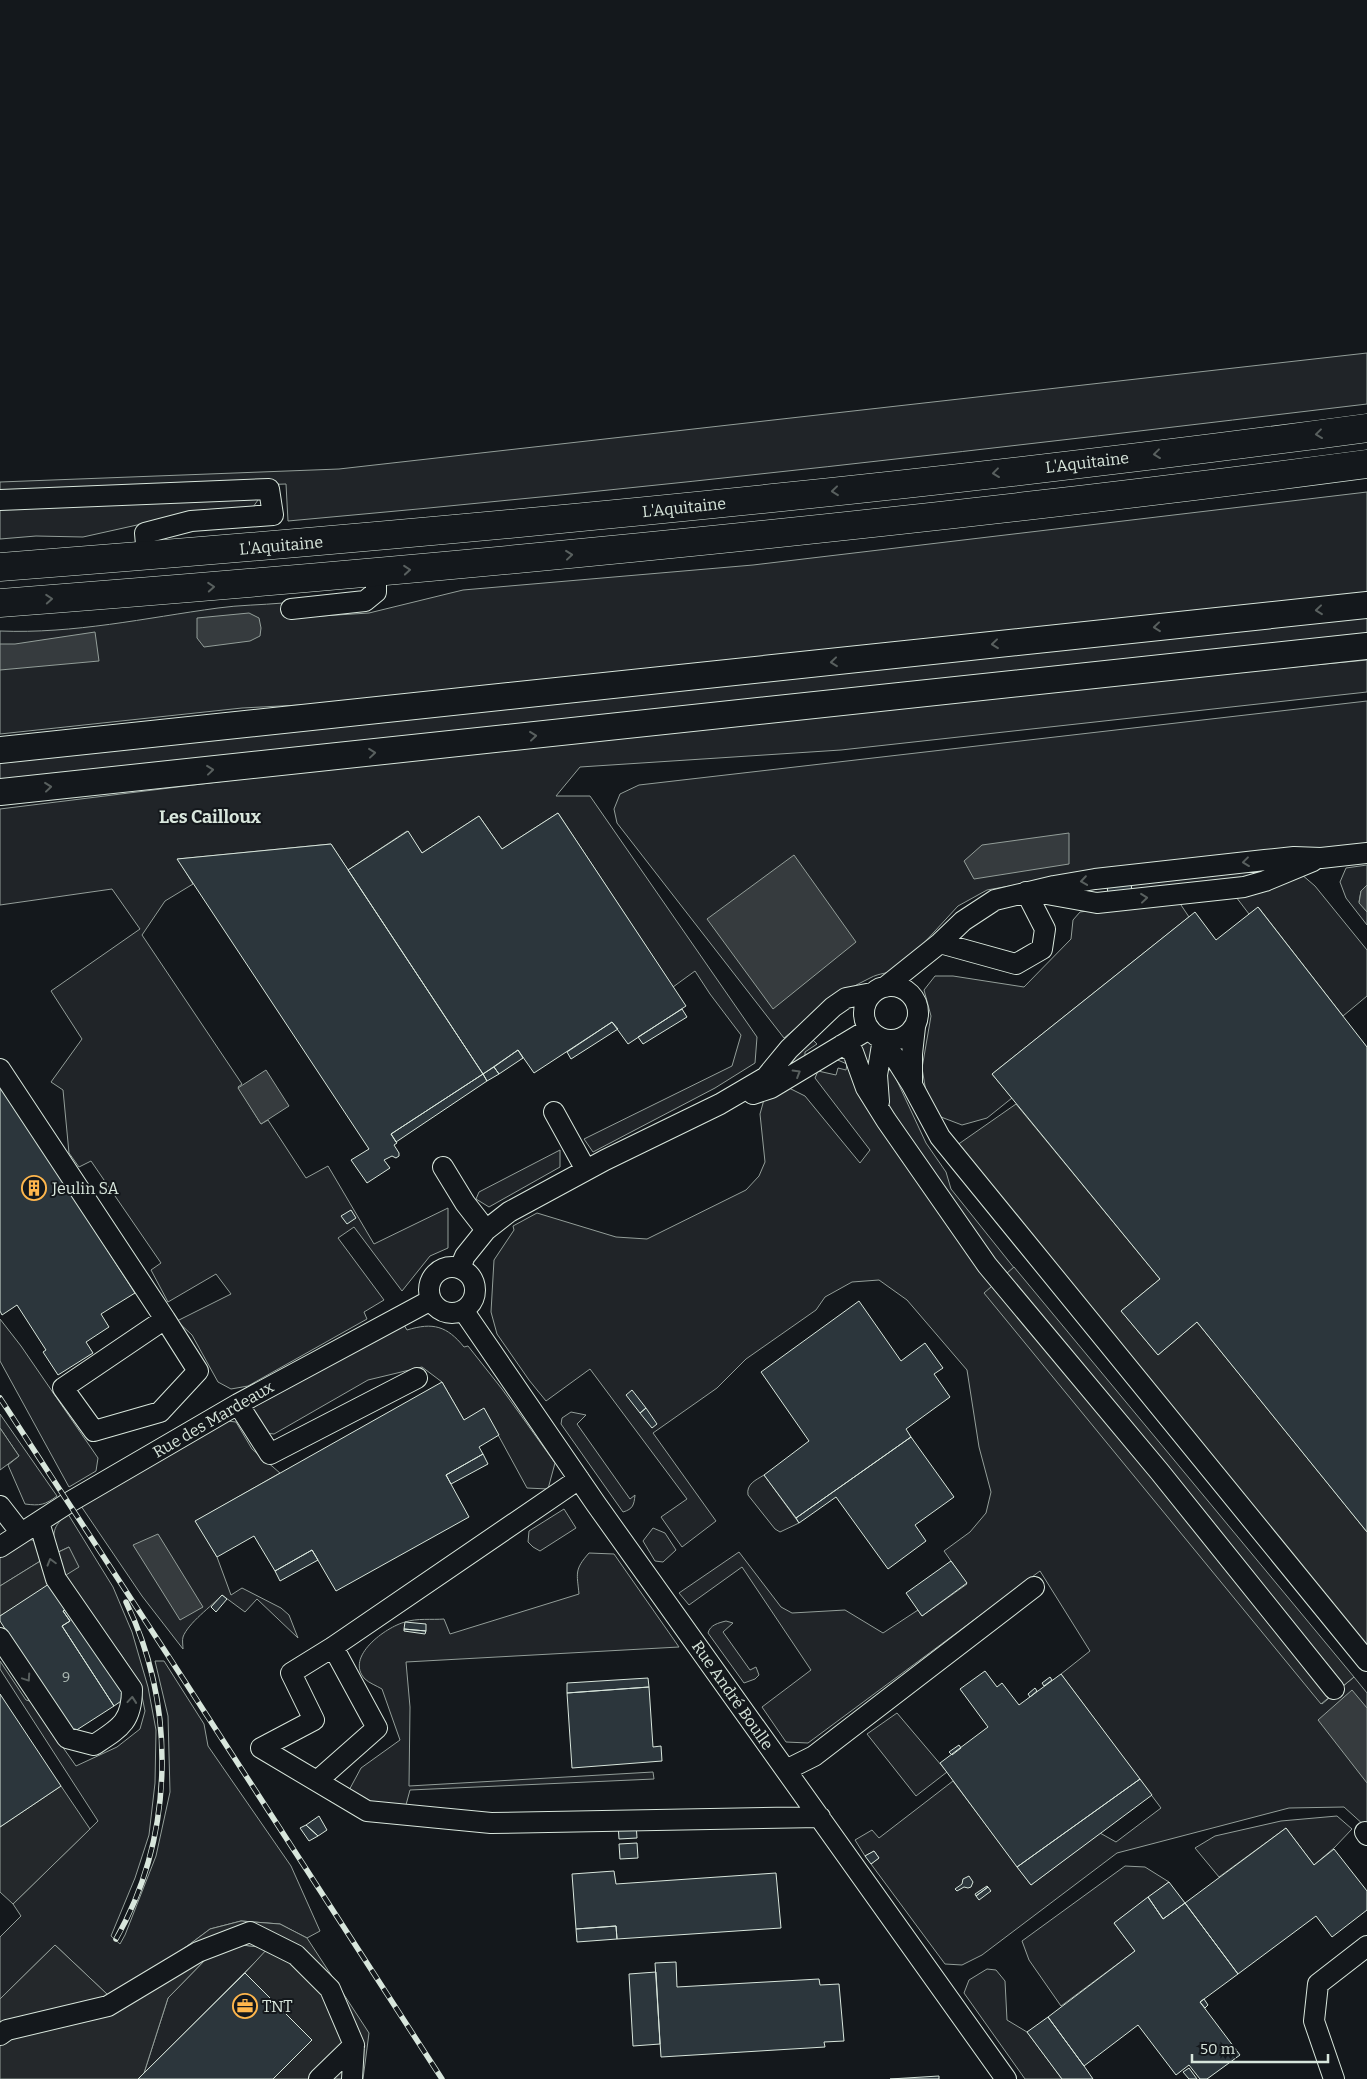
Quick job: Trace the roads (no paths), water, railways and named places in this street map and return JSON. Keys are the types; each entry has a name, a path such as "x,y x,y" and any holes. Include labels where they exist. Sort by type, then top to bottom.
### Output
{"highway":[{"name":"L'Aquitaine","path":"0,566 147,556 642,511 933,480 1367,428"},
{"path":"0,603 376,572 636,548 928,517 1367,464"}],"main road":[{"path":"0,750 1367,605"},
{"path":"0,792 1367,646"}],"street":[{"path":"0,500 269,488 273,515 191,522 145,533 147,556"},
{"path":"291,609 365,601 376,592 376,572"},
{"path":"910,993 919,970 940,943 962,921 995,900 1026,892 1048,893 1097,903 1244,887 1265,881 1321,858 1367,853"},
{"path":"940,943 1016,964 1042,948 1045,928 1026,892"},
{"path":"886,1120 877,1091 872,1028 867,1000 940,943"},
{"path":"460,1268 465,1256 486,1230 509,1212 586,1170 720,1104 766,1077 789,1049 823,1018 833,1006 846,998 899,987 910,993 916,1000 919,1009 919,1019 915,1027 902,1039 841,1014 823,1018"},
{"path":"912,1085 912,1054 915,1027"},
{"path":"720,1104 771,1088 872,1028"},
{"path":"872,1028 912,1085 945,1144 1367,1662"},
{"path":"842,1045 853,1052 866,1088 886,1120 987,1265 1159,1471 1334,1689"},
{"path":"0,1069 165,1319 198,1371 160,1412 94,1430 63,1388 165,1319"},
{"path":"554,1112 586,1170"},
{"path":"443,1167 465,1203 486,1230"},
{"path":"447,1267 460,1268 472,1277 475,1284 473,1299 463,1310 448,1313 435,1306 431,1300 429,1286 435,1274 447,1267"},
{"name":"Rue des Mardeaux","path":"0,1547 176,1439 431,1300"},
{"name":"Rue André Boulle","path":"463,1310 579,1479 1006,2079"},
{"path":"238,1404 270,1454 417,1378"},
{"path":"160,1412 176,1439"},
{"path":"579,1479 333,1647 291,1673 314,1720 261,1748 367,1811 491,1823 820,1817"},
{"path":"0,1506 21,1533"},
{"path":"0,1638 67,1738 94,1745 120,1729 132,1706 132,1689 56,1579 40,1522"},
{"path":"786,1770 814,1756 1034,1587"},
{"path":"317,1781 377,1728 333,1647"},
{"path":"0,2035 7,2030 108,2006 198,1952 250,1932 296,1955 330,1989 354,2045 352,2079"},
{"path":"1334,2079 1314,2021 1318,1984 1367,1946"},
{"path":"320,2079 354,2045"}],"railway":[{"path":"0,1398 442,2079"},
{"path":"116,1939 135,1900 149,1858 158,1815 162,1772 161,1728 154,1685 143,1642 126,1602"}],"place":[{"name":"Jeulin SA","path":"34,1188"},
{"name":"TNT","path":"245,2006"}],"district":[{"name":"Les Cailloux","path":"210,817"}]}
